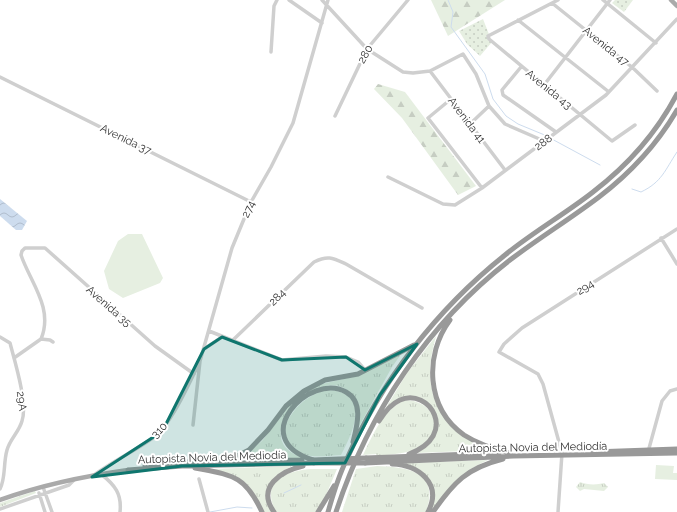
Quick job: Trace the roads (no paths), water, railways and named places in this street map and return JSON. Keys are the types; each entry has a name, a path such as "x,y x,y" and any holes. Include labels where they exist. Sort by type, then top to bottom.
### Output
{"highway":[{"path":"318,512 340,474 380,395 396,369 417,344 473,282 505,254 595,191 622,167 657,126 677,94"},
{"path":"336,512 348,476 363,443 404,372 436,331 477,289 509,261 600,197 628,172 651,146 677,110"},
{"path":"477,289 442,332 436,346 432,368 433,383 443,411 451,423 464,435 480,444 511,454"},
{"path":"209,462 237,456 249,450 268,430 286,406 304,391 325,380 358,374 417,344"},
{"path":"313,461 298,454 286,443 284,438 283,423 292,408 301,400 312,393 330,386 341,389 349,394 357,406 357,422 349,454"},
{"path":"363,443 392,406 403,399 415,398 422,401 432,410 436,422 435,433 431,441 422,448 405,456"},
{"name":"Autopista Novia del Mediodía","path":"365,461 405,456 511,454 562,455 648,452 677,449"},
{"name":"Autopista Novia del Mediodía","path":"648,452 677,453"},
{"path":"433,512 462,476 474,468 511,454"},
{"name":"Autopista Novia del Mediodía","path":"365,461 511,454"},
{"path":"274,512 268,498 275,479 285,471 313,461 365,461 408,466 424,474 432,493 432,503 428,512"},
{"name":"Autopista Novia del Mediodía","path":"128,470 161,463 313,461"},
{"name":"Autopista Novia del Mediodía","path":"128,470 182,466 313,461"},
{"path":"182,466 232,476 243,482 250,490 262,512"},
{"path":"328,512 340,474"},
{"path":"339,512 348,476"}],"main road":[{"path":"671,0 677,6"},
{"path":"0,500 37,488 101,474 128,470"}],"street":[{"path":"271,52 274,6 277,0"},
{"path":"289,0 322,22"},
{"path":"322,0 327,2 367,49 403,72 414,73 430,71 463,54 476,74 489,106 505,124 544,141"},
{"name":"280","path":"335,116 367,49 408,0"},
{"path":"558,0 518,20 609,92"},
{"path":"603,0 656,43"},
{"path":"544,85 610,0"},
{"name":"274","path":"193,425 200,361 232,248 251,202 271,167 293,123 327,2"},
{"name":"Avenida 47","path":"552,3 633,68 657,91"},
{"name":"288","path":"388,177 449,206 455,205 482,188 609,92 633,68 677,19"},
{"name":"Avenida 43","path":"518,20 488,36 491,42 612,141 635,125"},
{"path":"521,67 502,90 503,95 556,132"},
{"name":"Avenida 41","path":"430,71 505,170"},
{"name":"Avenida 37","path":"0,77 218,184 251,202"},
{"path":"451,100 428,118 482,188"},
{"path":"470,124 489,106"},
{"name":"294","path":"562,455 543,384 538,374 499,352 504,344 522,328 677,228"},
{"path":"661,238 677,264"},
{"name":"Avenida 35","path":"41,338 44,332 44,310 42,298 21,255 23,250 45,248 155,346 194,374"},
{"name":"284","path":"233,340 314,262 324,257 340,262 422,308"},
{"path":"209,331 282,360 326,356 346,357 358,362 365,370"},
{"name":"29A","path":"0,337 10,343 25,405 22,423 9,444 5,459 4,480 0,489"},
{"path":"204,349 222,337"},
{"path":"14,358 41,338 53,342"},
{"name":"310","path":"92,477 108,465 155,436 166,424 200,361"},
{"path":"648,452 662,401 670,391 677,389"},
{"path":"558,512 562,455"},
{"path":"101,474 118,490 121,501 120,512"},
{"path":"199,479 208,510"},
{"path":"0,509 39,494 69,485 74,480"},
{"path":"44,487 52,512"},
{"path":"37,488 45,512"}],"water":[{"path":"0,199 27,221 22,230 16,230 0,216"}],"waterway":[{"path":"448,0 453,12 451,27 485,74 493,99 506,116 518,124 547,136"},
{"path":"550,138 600,165"},
{"path":"632,189 641,192 654,184 662,175 677,152"},
{"path":"284,493 301,485"},
{"path":"210,512 237,507 252,508"}]}
